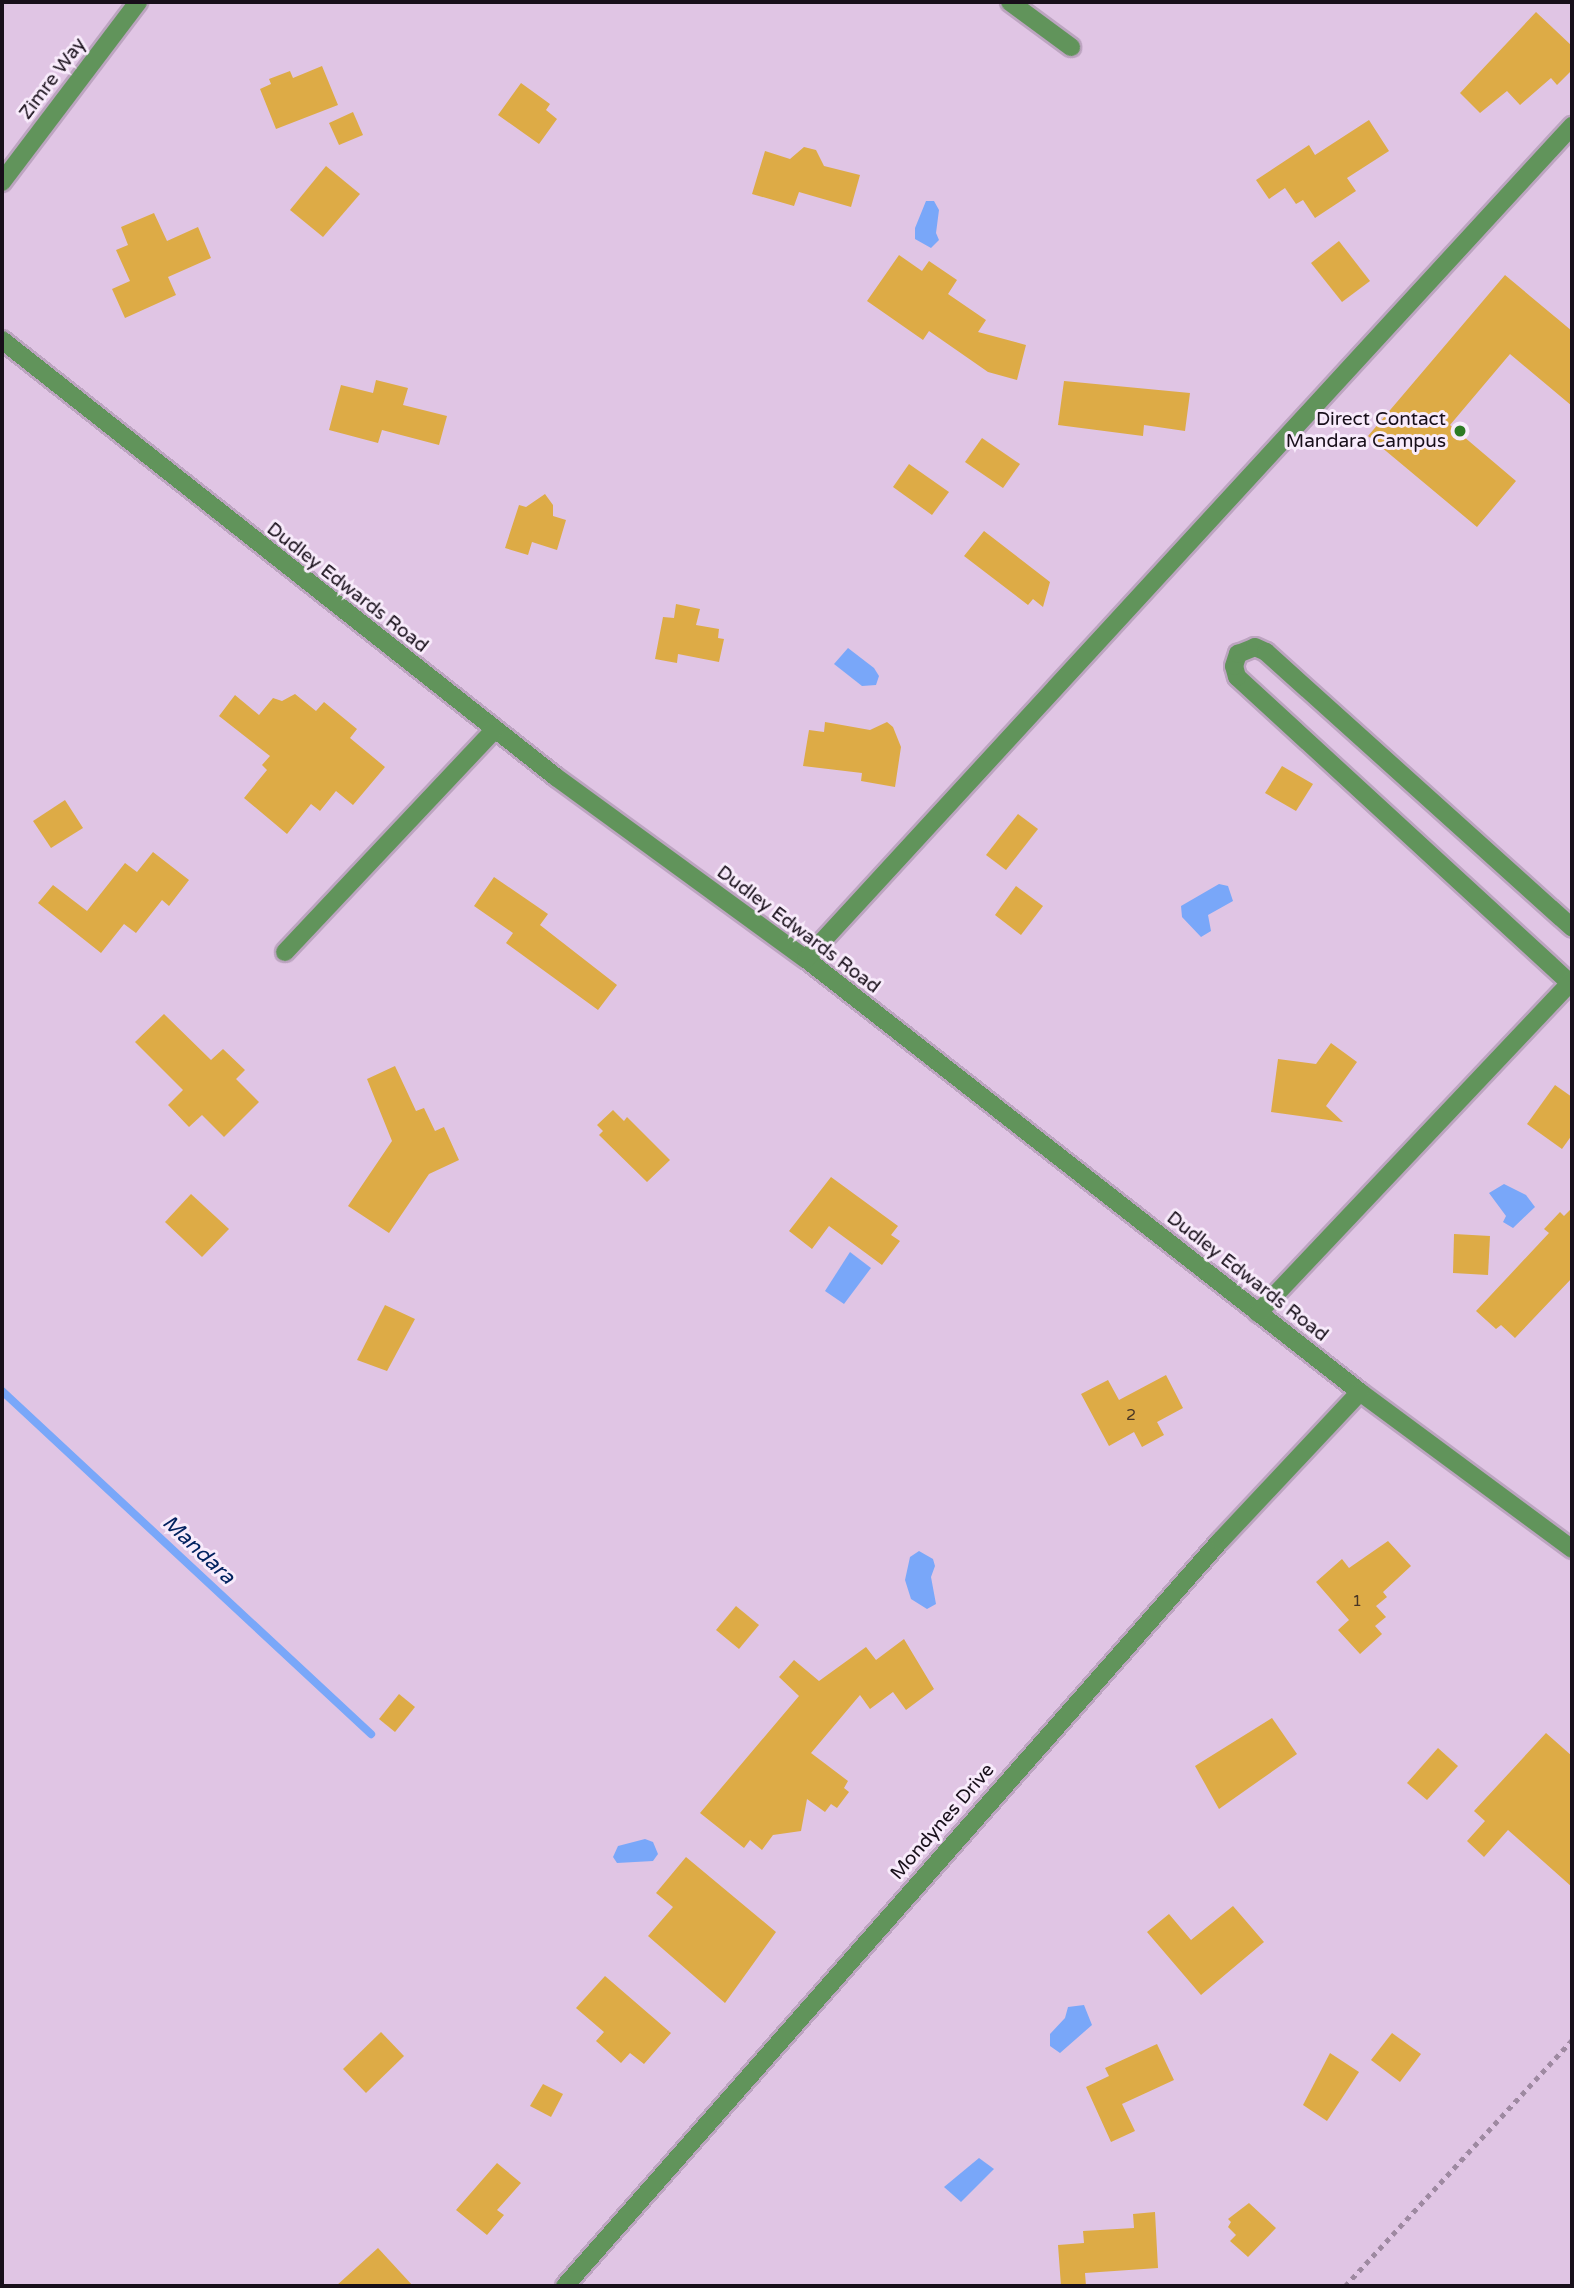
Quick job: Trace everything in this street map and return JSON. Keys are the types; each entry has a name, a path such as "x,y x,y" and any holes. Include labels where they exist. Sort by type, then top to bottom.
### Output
{"street":[{"name":"Zimre Way","path":"2,182 138,2"},
{"path":"1010,2 1070,47"},
{"path":"806,959 1572,126"},
{"name":"Dudley Edwards Road","path":"2,340 494,730 806,959 1360,1392 1572,1549"},
{"path":"1258,1313 1571,982 1237,677 1234,666 1238,654 1255,647 1266,652 1572,928"},
{"path":"285,952 494,730"},
{"name":"Mondynes Drive","path":"565,2286 1220,1541 1360,1392"}],"path":[{"path":"1345,2286 1572,2040"}],"water":[{"path":"926,201 934,201 939,210 936,233 939,240 931,248 915,239 915,228"},
{"path":"848,648 874,668 879,676 876,685 862,686 834,664"},
{"path":"1219,884 1228,886 1233,901 1208,915 1211,931 1201,937 1182,917 1181,906"},
{"path":"1504,1184 1526,1195 1535,1207 1513,1228 1503,1222 1506,1216 1489,1193"},
{"path":"850,1252 871,1268 844,1304 825,1291"},
{"path":"919,1551 933,1559 935,1566 931,1577 936,1604 927,1609 911,1599 905,1580 910,1557"},
{"path":"645,1839 653,1842 658,1854 653,1861 617,1863 613,1857 618,1846"},
{"path":"1084,2005 1092,2025 1060,2053 1050,2046 1050,2034 1065,2018 1068,2007"},
{"path":"979,2158 994,2169 961,2202 944,2187"}],"building":[{"path":"1536,12 1572,46 1572,70 1557,85 1551,78 1520,105 1507,91 1480,113 1460,93"},
{"path":"322,66 338,105 276,129 260,89 271,84 269,79 290,71 293,78"},
{"path":"521,83 550,104 546,110 557,119 539,144 498,115"},
{"path":"353,112 363,135 339,145 329,123"},
{"path":"1369,120 1389,151 1347,178 1356,191 1315,218 1303,200 1296,204 1285,188 1269,199 1256,180 1309,145 1315,155"},
{"path":"804,147 816,150 824,166 860,175 851,207 799,192 794,206 752,194 765,151 790,159"},
{"path":"326,166 360,194 323,237 290,210"},
{"path":"154,213 167,241 198,227 211,258 168,277 176,295 125,318 112,289 130,281 116,250 128,245 121,227"},
{"path":"1339,241 1370,281 1342,302 1311,263"},
{"path":"899,255 922,271 929,261 957,280 948,294 986,320 978,332 1026,345 1017,380 988,372 929,331 923,340 867,301"},
{"path":"1505,275 1572,331 1572,406 1510,354 1450,425 1516,481 1477,527 1368,436"},
{"path":"376,380 408,388 403,405 447,416 439,445 382,430 378,443 329,430 341,385 373,393"},
{"path":"1064,381 1190,393 1185,431 1144,425 1143,436 1058,425"},
{"path":"982,438 1020,464 1003,488 965,462"},
{"path":"909,464 949,492 932,515 893,487"},
{"path":"545,494 553,505 553,516 566,520 557,550 532,542 528,555 505,548 519,505 526,507"},
{"path":"984,531 1050,582 1043,607 1033,599 1028,605 964,556"},
{"path":"676,604 700,609 696,625 719,629 718,638 724,639 719,662 678,654 677,663 655,659 663,617 674,618"},
{"path":"295,694 316,711 324,702 357,729 350,738 385,767 353,805 336,791 320,811 311,804 287,834 244,798 267,770 262,765 270,756 219,716 235,695 259,715 273,698 282,701"},
{"path":"825,722 870,730 887,722 893,727 901,747 895,787 861,781 862,773 803,766 809,730 824,732"},
{"path":"1282,766 1313,784 1296,811 1265,793"},
{"path":"65,800 83,828 51,848 33,821"},
{"path":"1018,814 1038,829 1006,870 986,855"},
{"path":"153,852 189,880 169,906 162,900 136,933 124,924 101,953 38,903 53,885 87,911 125,863 137,872"},
{"path":"494,877 548,914 540,925 617,985 598,1010 506,943 513,933 474,906"},
{"path":"1016,886 1043,906 1021,935 995,915"},
{"path":"164,1014 211,1060 223,1049 245,1070 236,1079 259,1102 224,1137 202,1115 189,1127 168,1105 183,1090 135,1042"},
{"path":"1331,1043 1357,1062 1326,1106 1343,1122 1271,1112 1278,1059 1316,1064"},
{"path":"395,1066 416,1111 424,1108 435,1131 444,1127 459,1160 429,1174 389,1233 348,1206 392,1141 367,1079"},
{"path":"1555,1085 1572,1097 1572,1135 1562,1149 1527,1124"},
{"path":"613,1110 624,1121 627,1117 670,1160 647,1182 599,1135 603,1131 597,1125"},
{"path":"831,1177 898,1226 891,1235 900,1241 882,1265 829,1226 812,1249 789,1231"},
{"path":"191,1194 229,1229 202,1257 165,1222"},
{"path":"1572,1208 1572,1278 1515,1338 1501,1325 1496,1329 1476,1311 1549,1233 1544,1229 1560,1212 1564,1216"},
{"path":"1454,1234 1490,1236 1488,1275 1453,1273"},
{"path":"385,1305 415,1319 387,1371 357,1360"},
{"path":"1166,1375 1183,1408 1157,1422 1164,1435 1142,1447 1134,1432 1109,1446 1081,1394 1108,1380 1119,1400"},
{"path":"1388,1541 1411,1566 1383,1592 1387,1597 1376,1606 1386,1617 1375,1626 1382,1634 1360,1654 1338,1630 1349,1620 1316,1582 1342,1559 1349,1568"},
{"path":"736,1606 759,1625 739,1649 716,1630"},
{"path":"904,1639 934,1689 906,1710 893,1692 870,1709 860,1695 811,1753 848,1781 844,1788 849,1792 837,1808 831,1804 825,1812 807,1799 801,1831 773,1835 762,1850 750,1840 744,1848 700,1813 799,1696 779,1677 794,1660 819,1681 866,1647 876,1660"},
{"path":"399,1694 415,1707 395,1732 379,1719"},
{"path":"1272,1718 1297,1754 1219,1809 1195,1766"},
{"path":"1546,1733 1572,1756 1572,1887 1508,1830 1484,1857 1467,1841 1485,1821 1474,1811"},
{"path":"1438,1748 1458,1766 1427,1800 1407,1783"},
{"path":"686,1857 776,1932 725,2003 648,1936 673,1907 656,1893"},
{"path":"1233,1906 1264,1942 1201,1995 1147,1932 1169,1914 1191,1940"},
{"path":"605,1976 671,2033 644,2064 630,2053 621,2063 596,2041 604,2032 576,2008"},
{"path":"381,2032 404,2056 366,2093 343,2069"},
{"path":"1392,2033 1421,2054 1400,2082 1371,2060"},
{"path":"1157,2044 1174,2080 1122,2104 1135,2131 1111,2142 1086,2087 1109,2076 1105,2068"},
{"path":"1330,2053 1359,2072 1327,2121 1303,2105"},
{"path":"543,2084 563,2094 551,2117 530,2106"},
{"path":"497,2163 521,2183 497,2210 504,2215 487,2235 456,2210"},
{"path":"1249,2203 1276,2228 1248,2257 1230,2241 1236,2235 1228,2227 1231,2222 1228,2219"},
{"path":"1155,2212 1158,2268 1085,2273 1086,2286 1061,2286 1058,2245 1084,2243 1083,2231 1134,2228 1133,2214"},
{"path":"378,2248 413,2286 336,2286"}],"waterway":[{"name":"Mandara","path":"2,1391 371,1734"}],"place":[{"name":"Direct Contact Mandara Campus","path":"1460,431"}]}
